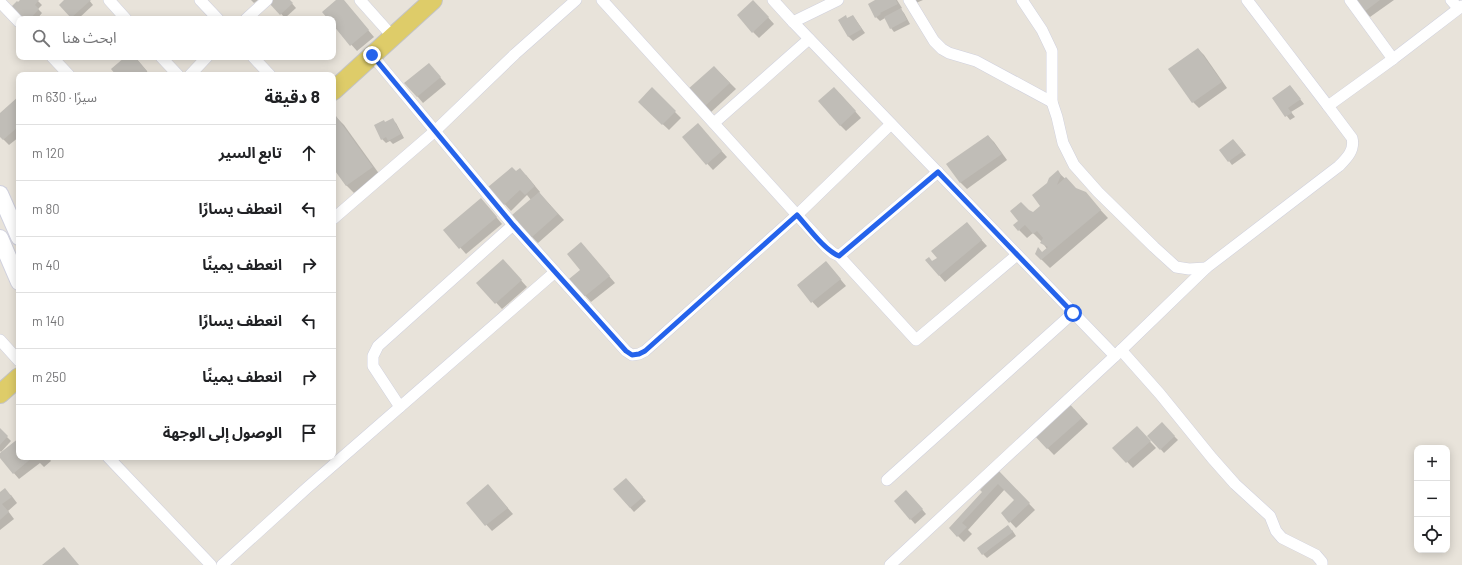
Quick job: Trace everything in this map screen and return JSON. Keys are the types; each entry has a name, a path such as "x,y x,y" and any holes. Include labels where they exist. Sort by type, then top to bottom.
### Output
{"main road":[{"path":"336,88 433,0"},
{"path":"0,394 16,380"}],"street":[{"path":"109,0 123,16"},
{"path":"200,0 215,16"},
{"path":"249,16 267,0"},
{"path":"360,0 393,37"},
{"path":"336,215 435,131 515,54 576,0"},
{"path":"602,0 826,247 839,256 916,340 1017,255"},
{"path":"773,0 1073,313 1118,353 1160,394 1212,458 1236,484 1270,516 1276,531 1282,538 1316,555 1322,562 1322,565"},
{"path":"909,0 934,41 949,53 976,61 1052,102"},
{"path":"1022,0 1042,30 1052,51 1052,102 1063,143 1074,166 1098,192 1176,267 1189,269 1206,268"},
{"path":"890,565 1118,353 1206,268 1339,166 1349,155 1354,145 1352,138 1247,0"},
{"path":"1350,0 1393,59"},
{"path":"793,22 834,1"},
{"path":"0,2 16,19"},
{"path":"1328,106 1393,59 1457,5"},
{"path":"714,124 809,39"},
{"path":"372,55 513,225 626,351 632,355 645,351 797,215 891,124"},
{"path":"55,60 66,72"},
{"path":"164,60 175,72"},
{"path":"193,72 204,60"},
{"path":"256,60 267,72"},
{"path":"839,256 938,172"},
{"path":"0,194 16,230"},
{"path":"400,407 373,366 373,356 378,346 513,225"},
{"path":"0,238 16,275"},
{"path":"222,565 555,272"},
{"path":"887,480 1073,313"},
{"path":"0,340 16,358"},
{"path":"111,460 211,565"}],"building":[{"path":"20,0 39,0 35,5 39,9 33,16 19,16 10,8 17,1 18,2"},
{"path":"64,0 91,0 73,16 69,16 59,5"},
{"path":"273,0 290,0 293,3 280,15 269,3"},
{"path":"336,0 344,0 369,30 350,46 336,29 336,16 325,16 322,12"},
{"path":"753,0 769,17 752,33 737,15"},
{"path":"875,0 896,0 898,4 880,13 881,14 875,18 868,4"},
{"path":"1355,0 1380,0 1364,12"},
{"path":"901,8 907,20 890,29 884,17"},
{"path":"846,15 847,18 853,15 862,29 848,37 838,20"},
{"path":"1198,48 1222,82 1192,103 1168,69"},
{"path":"122,60 138,60 147,71 114,72 111,69"},
{"path":"429,63 441,77 417,97 404,83"},
{"path":"714,66 730,83 703,108 687,90"},
{"path":"1290,85 1301,99 1288,108 1292,113 1285,117 1272,98"},
{"path":"652,87 676,111 662,125 638,102"},
{"path":"834,87 856,111 840,126 818,101"},
{"path":"16,99 16,129 3,140 0,137 0,113"},
{"path":"336,116 373,167 346,186 336,172"},
{"path":"393,118 401,134 388,141 386,137 381,140 374,125 384,120 385,122"},
{"path":"698,123 722,151 706,165 682,137"},
{"path":"988,135 1002,154 960,183 946,164"},
{"path":"1233,139 1243,151 1228,162 1219,150"},
{"path":"512,167 516,171 520,168 535,186 525,195 520,190 504,205 488,187"},
{"path":"1058,170 1061,175 1057,185 1066,177 1076,188 1086,192 1101,210 1041,260 1035,254 1038,247 1042,252 1048,247 1040,243 1043,238 1037,231 1033,234 1025,225 1018,231 1013,225 1018,221 1010,211 1021,202 1033,212 1040,206 1032,195 1047,183 1049,178"},
{"path":"539,192 558,214 531,238 512,215"},
{"path":"481,198 497,217 459,249 443,230"},
{"path":"967,222 982,240 939,276 925,260 929,257 932,261 937,258 931,251"},
{"path":"581,242 610,276 584,297 569,279 580,270 567,254"},
{"path":"503,259 522,280 495,304 476,283"},
{"path":"826,261 841,279 811,303 797,285"},
{"path":"1068,402 1082,418 1047,449 1033,434"},
{"path":"1162,422 1175,436 1160,450 1147,436"},
{"path":"1137,426 1151,441 1126,463 1112,448"},
{"path":"0,428 8,436 0,445"},
{"path":"16,440 16,460 29,460 13,474 0,458 0,453"},
{"path":"998,470 1030,503 1009,523 1001,513 1014,500 998,484 962,523 967,527 957,537 949,528 982,492 980,490"},
{"path":"626,478 643,497 630,508 613,489"},
{"path":"488,484 508,508 485,526 466,503"},
{"path":"5,488 12,497 2,504 9,512 0,520 0,492"},
{"path":"906,490 923,509 910,520 894,501"},
{"path":"1008,525 1013,532 982,555 977,548"},
{"path":"64,547 79,565 42,565"}],"route":[{"path":"372,55 513,225 626,351 632,355 645,351 797,215 826,247 839,256 938,172 1073,313"}]}
